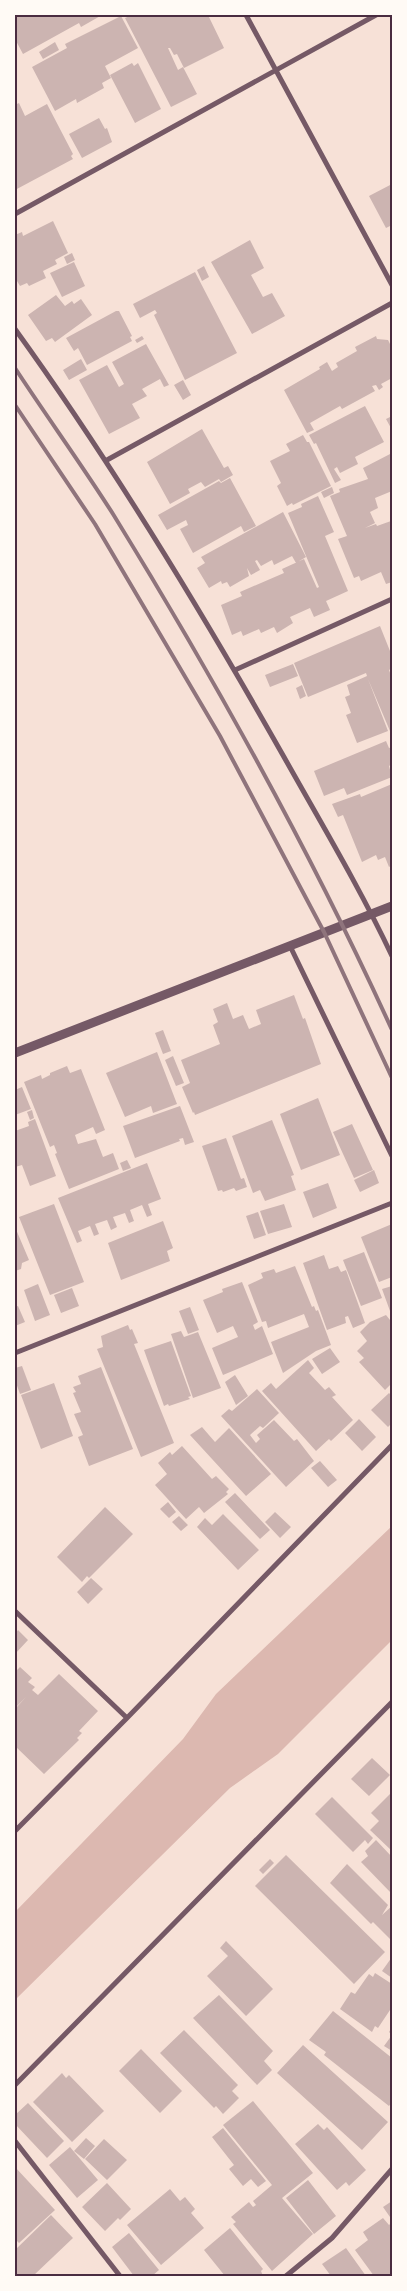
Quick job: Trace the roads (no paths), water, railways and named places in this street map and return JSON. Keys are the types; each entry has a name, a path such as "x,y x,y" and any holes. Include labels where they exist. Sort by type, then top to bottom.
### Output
{"street":[{"path":"246,15 392,285"},
{"path":"15,214 276,68 376,15"},
{"path":"107,460 392,303"},
{"path":"15,329 107,460 235,670 372,914 392,956"},
{"path":"235,670 392,599"},
{"path":"15,1053 392,906"},
{"path":"290,946 392,1156"},
{"path":"15,1353 392,1203"},
{"path":"15,1831 392,1445"},
{"path":"15,1610 127,1718"},
{"path":"15,2085 392,1702"},
{"path":"15,2141 120,2276"},
{"path":"286,2276 332,2238 392,2169"}],"railway":[{"path":"15,368 113,514 189,640 261,768 329,898 392,1030"},
{"path":"15,405 95,524 220,736 324,932 392,1078"}]}
